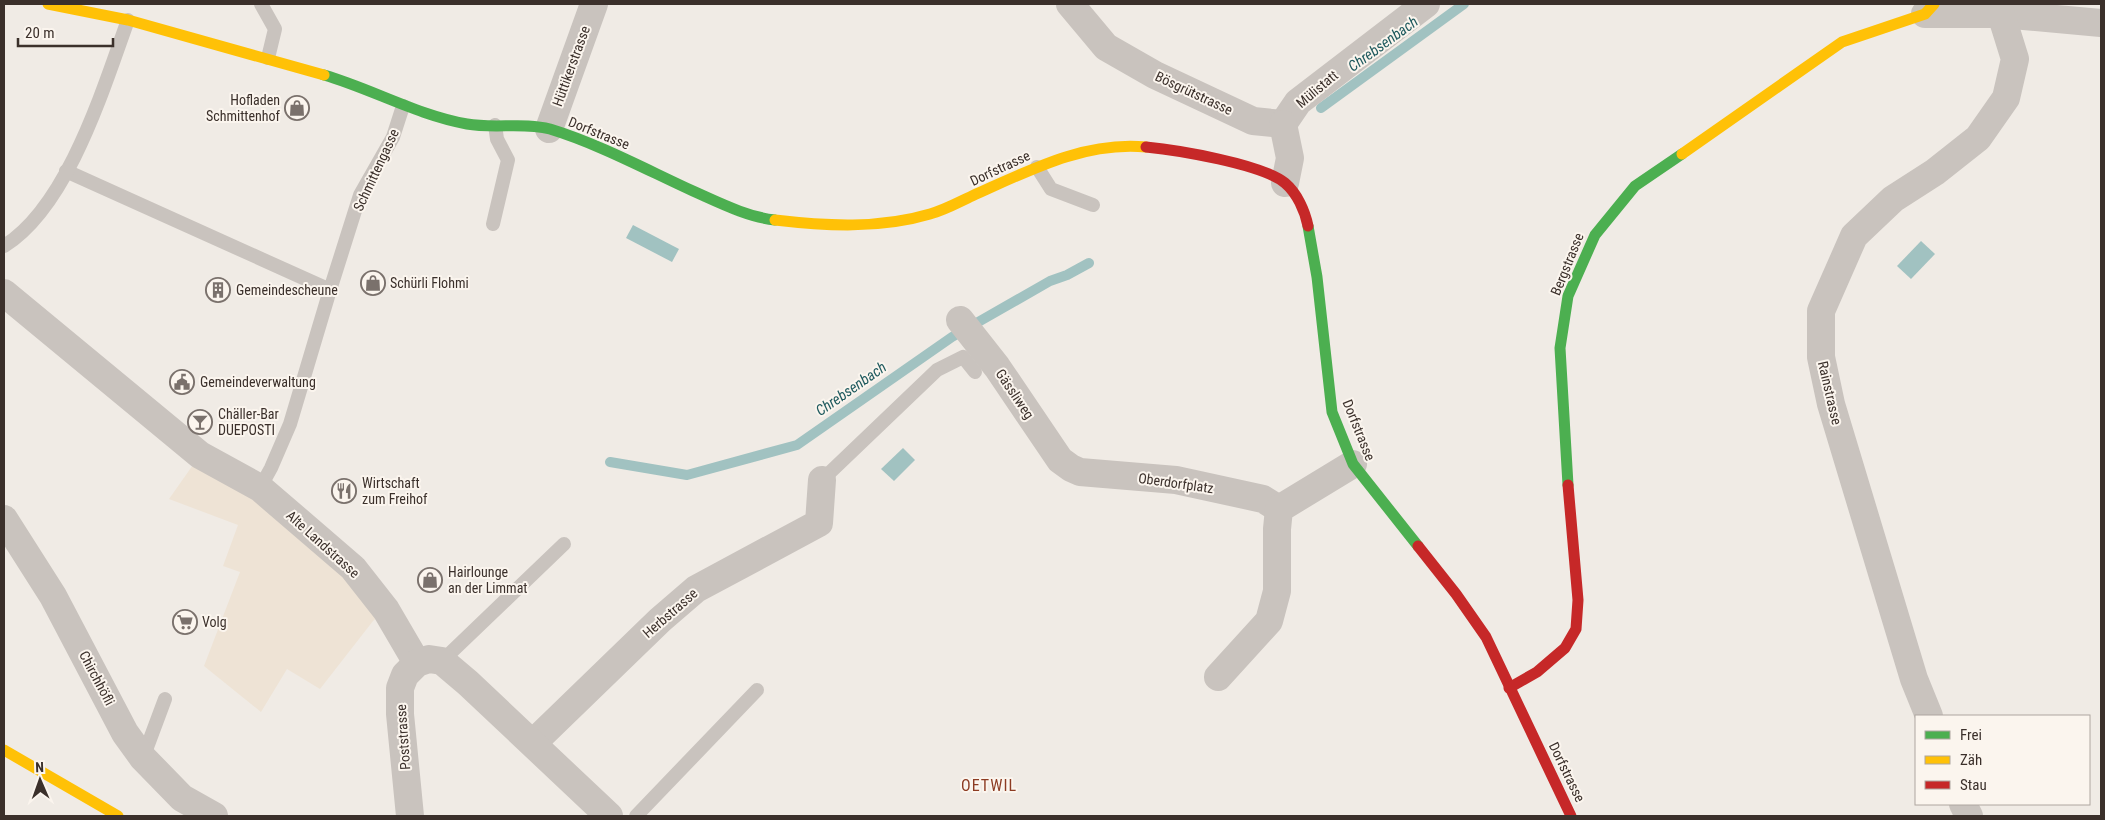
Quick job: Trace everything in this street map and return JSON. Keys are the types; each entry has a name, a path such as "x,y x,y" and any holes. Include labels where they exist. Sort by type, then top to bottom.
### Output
{"street":[{"name":"Dorfstrasse","path":"48,4 128,20 268,58 330,77 403,106 468,124 549,129 613,154 716,201 766,219 820,225 876,224 931,214 1036,167 1083,151 1124,145 1158,148 1258,169 1285,183 1305,210 1317,277 1332,412 1353,464 1456,594 1486,637 1571,816"},
{"name":"Hüttikerstrasse","path":"549,129 594,4"},
{"name":"Bösgrütstrasse","path":"1070,4 1106,46 1155,75 1253,121 1283,124"},
{"name":"Mülistatt","path":"1283,124 1298,102 1426,4"},
{"path":"1929,9 2101,23"},
{"name":"Bergstrasse","path":"1509,688 1537,672 1565,648 1576,629 1578,600 1565,452 1560,348 1568,296 1595,235 1635,186 1842,42 1929,9"},
{"name":"Rainstrasse","path":"1929,715 1914,679 1831,404 1821,357 1821,311 1854,236 1893,199 1935,172 1978,138 2006,98 2015,60 2001,14"},
{"path":"1283,124 1290,158 1285,183"},
{"name":"Alte Landstrasse","path":"4,293 200,455 260,488 353,568 429,662 533,743 609,816"},
{"name":"Gässliweg","path":"965,325 997,367 1059,458 1071,468"},
{"path":"1218,676 1269,621 1277,591 1277,528 1279,509 1353,464"},
{"name":"Oberdorfplatz","path":"1071,468 1080,472 1176,480 1263,499 1279,509"},
{"name":"Herbstrasse","path":"533,743 660,620 696,589 819,523 822,480"},
{"name":"Chirchhöfli","path":"4,519 53,596 125,733 143,758 182,798 214,816"},
{"name":"Poststrasse","path":"410,816 401,724 400,688 405,675 429,662"},
{"path":"4,750 118,816"}],"lane":[{"path":"261,4 275,29 268,58"},
{"path":"4,246 15,239 41,214 66,170 95,110 128,20"},
{"name":"Schmittengasse","path":"260,488 272,468 290,424 360,196 393,137 403,106"},
{"path":"492,224 508,160 497,139 495,125"},
{"path":"1036,167 1051,189 1094,204"},
{"path":"66,170 330,290"},
{"path":"822,480 937,370 963,357 975,372"},
{"path":"429,662 564,544"},
{"path":"636,816 757,690"},
{"path":"143,758 165,699"}],"shaded area":[{"path":"200,455 386,610 373,621 320,689 287,669 261,712 204,666 240,572 223,566 238,525 169,499"}],"water":[{"path":"633,225 679,249 672,262 626,238"},
{"path":"1921,241 1935,254 1911,279 1897,266"},
{"path":"903,448 915,460 894,481 881,469"}],"waterway":[{"name":"Chrebsenbach","path":"1321,108 1464,4"},
{"name":"Chrebsenbach","path":"610,462 687,475 797,445 952,337 1050,281 1067,275 1089,263"}],"traffic: fast":[{"path":"324,75 448,120 488,126 530,126 550,129 605,150 733,208 754,216 775,220"},
{"path":"1568,485 1560,348 1568,296 1595,235 1635,186 1682,154"},
{"path":"1308,226 1317,277 1332,412 1353,464 1418,546"}],"traffic: slow":[{"path":"48,4 128,20 324,75"},
{"path":"1682,154 1842,42 1925,14 1934,4"},
{"path":"775,220 853,225 911,219 941,210 1035,168 1078,153 1123,146 1146,147"},
{"path":"4,750 118,816"}],"traffic: jam":[{"path":"1146,147 1218,159 1274,176 1285,183 1297,197 1303,208 1308,226"},
{"path":"1509,688 1537,672 1565,648 1576,629 1578,600 1568,485"},
{"path":"1418,546 1456,594 1486,637 1571,816"}],"place":[{"name":"Hofladen Schmittenhof","path":"297,108"},
{"name":"Schürli Flohmi","path":"373,283"},
{"name":"Gemeindescheune","path":"218,290"},
{"name":"Gemeindeverwaltung","path":"182,382"},
{"name":"Chäller-Bar DUEPOSTI","path":"200,422"},
{"name":"Wirtschaft zum Freihof","path":"344,491"},
{"name":"Hairlounge an der Limmat","path":"430,580"},
{"name":"Volg","path":"185,622"}],"district":[{"name":"OETWIL","path":"989,785"}]}
